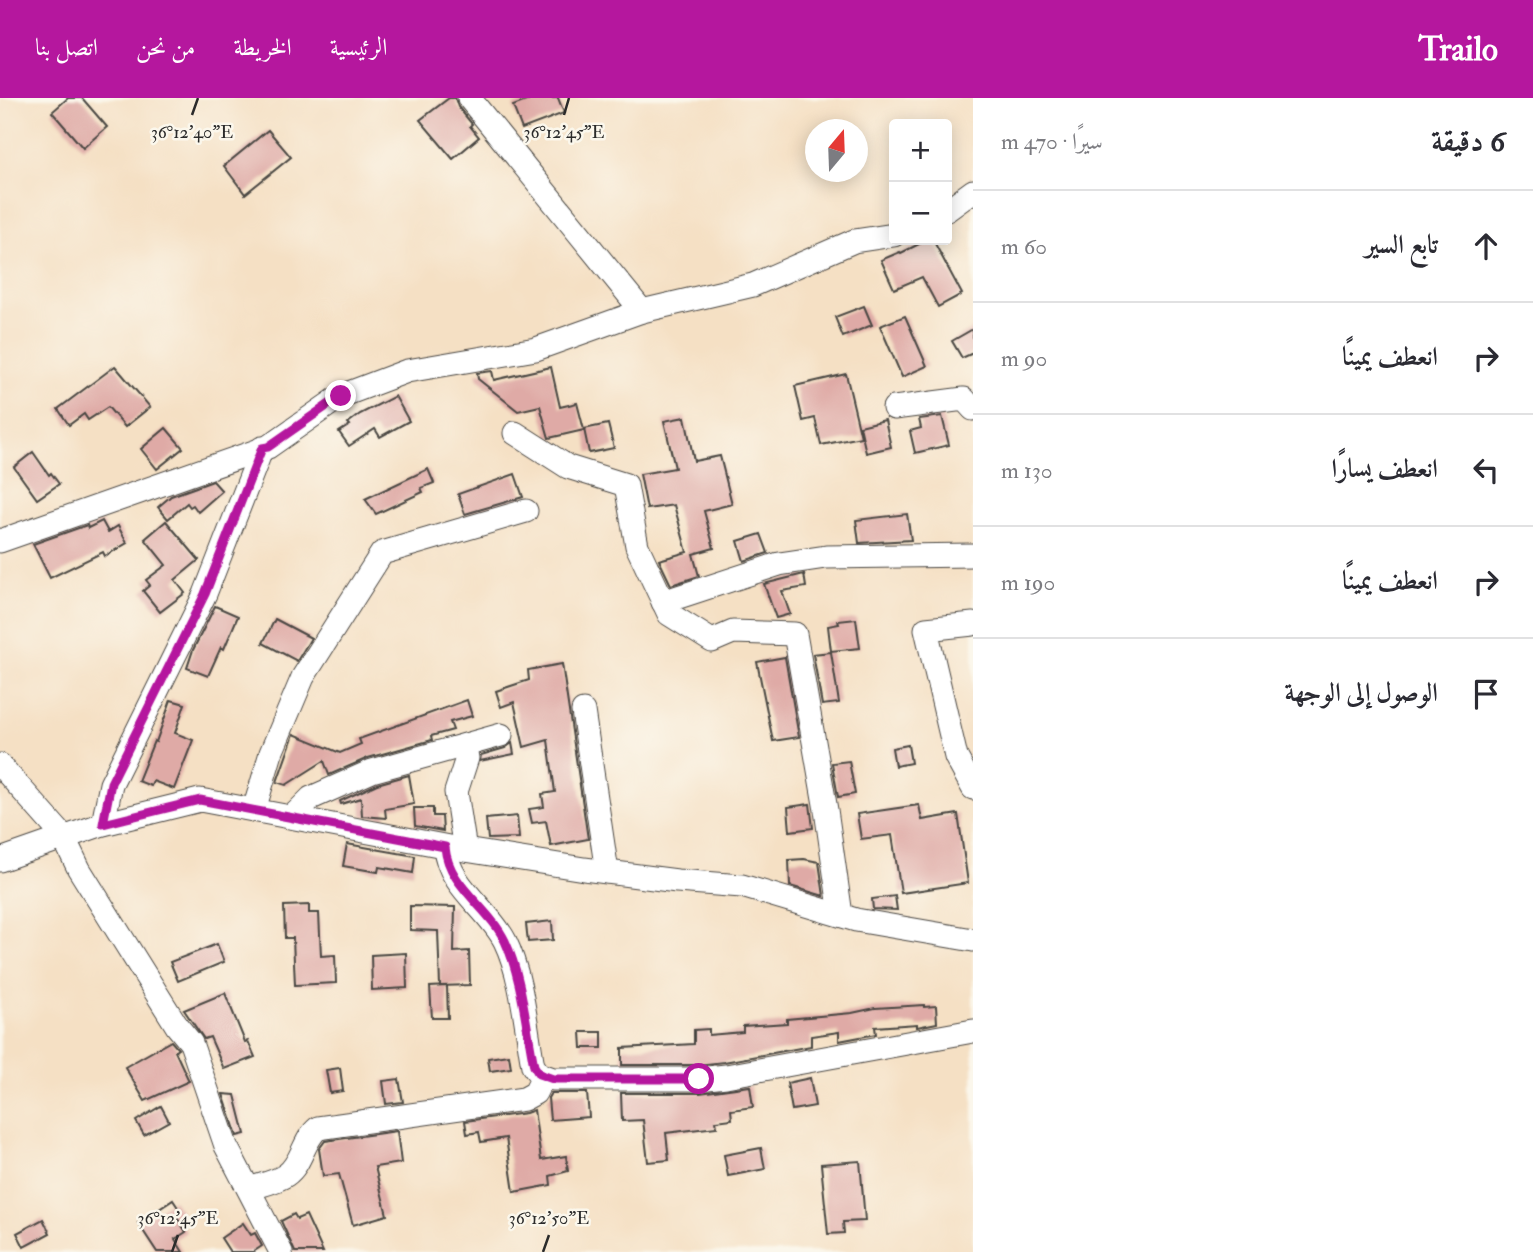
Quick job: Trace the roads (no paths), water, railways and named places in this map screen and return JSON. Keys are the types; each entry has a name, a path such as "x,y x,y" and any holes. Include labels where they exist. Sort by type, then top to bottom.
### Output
{"street":[{"path":"469,98 642,312"},
{"path":"952,206 973,191"},
{"path":"0,541 268,447 341,396 407,371 536,349 642,312 753,285 854,241 889,236"},
{"path":"894,408 964,399 973,409"},
{"path":"515,433 568,467 626,485 637,546 669,614 712,641 733,632 795,634 826,810 841,915"},
{"path":"103,824 111,783 205,594 262,448"},
{"path":"254,810 271,753 303,677 382,553 526,511"},
{"path":"663,602 779,564 826,557 973,555"},
{"path":"973,624 926,629 957,757 973,788"},
{"path":"583,711 607,872"},
{"path":"292,817 311,799 372,771 501,735"},
{"path":"464,746 467,758 456,792 455,848 450,870 489,916 505,942 515,970 534,1066 543,1077 699,1079 973,1031"},
{"path":"0,765 63,836 79,869 177,1026 191,1043 226,1146 281,1252"},
{"path":"0,860 103,824 200,800 455,848 607,872 741,886 841,915 973,940"},
{"path":"249,1189 285,1176 318,1128 524,1099 535,1093 543,1077"}]}
